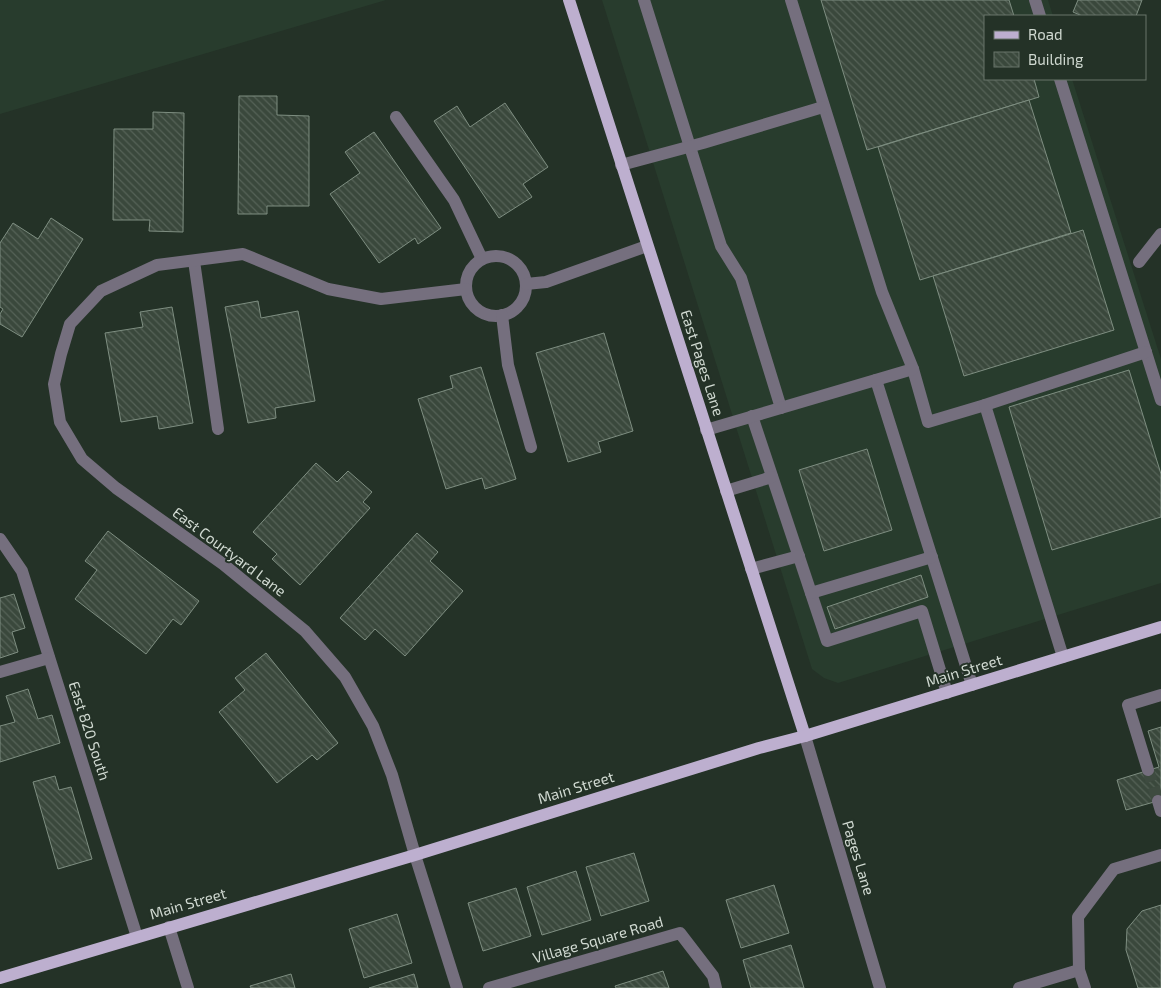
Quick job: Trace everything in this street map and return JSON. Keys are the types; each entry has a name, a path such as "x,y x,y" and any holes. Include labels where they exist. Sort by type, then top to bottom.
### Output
{"main road":[{"name":"East Pages Lane","path":"569,0 805,736"},
{"name":"Main Street","path":"0,978 415,855 758,748 805,736 1161,627"}],"street":[{"path":"644,0 721,246 741,278 781,408"},
{"path":"791,0 882,292 912,369 928,422 1146,352"},
{"path":"1035,0 1040,15"},
{"path":"1060,80 1161,400"},
{"path":"621,166 823,107"},
{"path":"396,117 454,200 482,259"},
{"path":"1138,262 1161,234"},
{"path":"526,284 546,282 647,246"},
{"path":"218,429 194,260 243,254 328,289 381,299 466,289"},
{"path":"496,256 506,258 517,265 523,274 526,284 521,302 514,309 502,315 488,315 479,310 469,299 466,289 467,278 471,269 482,259 496,256"},
{"name":"East Courtyard Lane","path":"194,260 157,265 101,291 70,324 54,384 60,422 82,460 116,488 223,564 305,631 345,677 373,726 389,767 457,988"},
{"path":"502,315 508,365 531,447"},
{"path":"706,430 912,369"},
{"path":"876,380 972,685"},
{"path":"985,405 1063,657"},
{"path":"752,416 827,641 922,612 947,693"},
{"path":"726,491 772,477"},
{"name":"East 820 South","path":"0,539 22,572 137,936"},
{"path":"751,569 799,556"},
{"path":"811,593 932,557"},
{"path":"0,672 48,658"},
{"path":"1148,770 1128,705 1161,695"},
{"name":"Pages Lane","path":"805,736 880,988"},
{"path":"1085,988 1079,970 1078,917 1114,869 1161,855"},
{"path":"170,927 188,988"},
{"name":"Village Square Road","path":"489,988 680,933 713,976 716,988"},
{"path":"1026,987 1079,970"}],"shaded area":[{"path":"0,0 386,0 0,114"},
{"path":"602,0 1048,0 1053,15 984,15 984,80 1072,80 1161,359 1161,583 838,683 824,678 812,669"}],"building":[{"path":"821,0 1009,0 1014,15 984,15 984,80 1034,80 1039,97 867,150"},
{"path":"1078,0 1142,0 1136,15 1080,15 1073,12"},
{"path":"239,96 277,96 277,115 309,116 309,206 267,206 267,214 238,214"},
{"path":"1029,100 1071,233 920,280 878,147"},
{"path":"505,103 548,167 523,184 532,197 499,218 434,121 457,106 470,127"},
{"path":"153,112 184,113 183,232 149,231 150,220 113,220 114,129 153,129"},
{"path":"374,132 441,228 418,244 415,238 379,263 330,194 360,173 345,152"},
{"path":"51,218 83,239 22,337 0,324 0,314 3,309 0,307 0,243 13,223 38,239"},
{"path":"1083,230 1114,330 964,376 933,276"},
{"path":"258,301 261,318 298,311 315,401 275,408 276,418 248,423 225,307"},
{"path":"172,307 193,423 159,429 157,416 121,422 105,333 143,327 140,312"},
{"path":"604,333 633,431 598,442 601,452 568,462 536,353"},
{"path":"481,367 516,479 485,489 482,478 446,489 418,399 453,388 450,376"},
{"path":"1129,370 1161,474 1161,517 1052,550 1009,407"},
{"path":"867,449 892,530 824,551 799,470"},
{"path":"316,463 337,482 348,471 372,492 363,502 370,508 300,585 272,559 277,554 253,532"},
{"path":"108,531 199,601 181,625 173,619 146,654 75,599 97,570 85,561"},
{"path":"417,533 438,552 430,561 463,591 405,656 375,629 365,640 340,618"},
{"path":"921,575 928,597 835,629 827,607"},
{"path":"14,594 25,628 12,632 18,652 0,658 0,598"},
{"path":"266,653 338,743 317,760 312,755 277,783 219,712 245,690 235,678"},
{"path":"28,689 38,719 52,715 60,743 0,762 0,726 15,722 6,696"},
{"path":"1161,727 1161,800 1126,810 1117,780 1159,767 1148,731"},
{"path":"55,776 59,790 71,787 92,859 58,869 33,782"},
{"path":"634,853 649,901 601,916 586,867"},
{"path":"576,871 591,920 542,935 527,887"},
{"path":"774,885 789,933 741,948 726,900"},
{"path":"516,888 531,936 483,951 468,903"},
{"path":"1161,905 1161,988 1138,988 1126,950 1127,929 1142,911"},
{"path":"397,914 412,963 364,978 349,929"},
{"path":"791,945 804,988 751,988 743,960"},
{"path":"663,971 669,988 616,988 615,986"},
{"path":"291,974 295,988 251,988 250,986"},
{"path":"414,974 418,988 369,988"}],"tunnel":[{"path":"1148,770 1158,801"}]}
